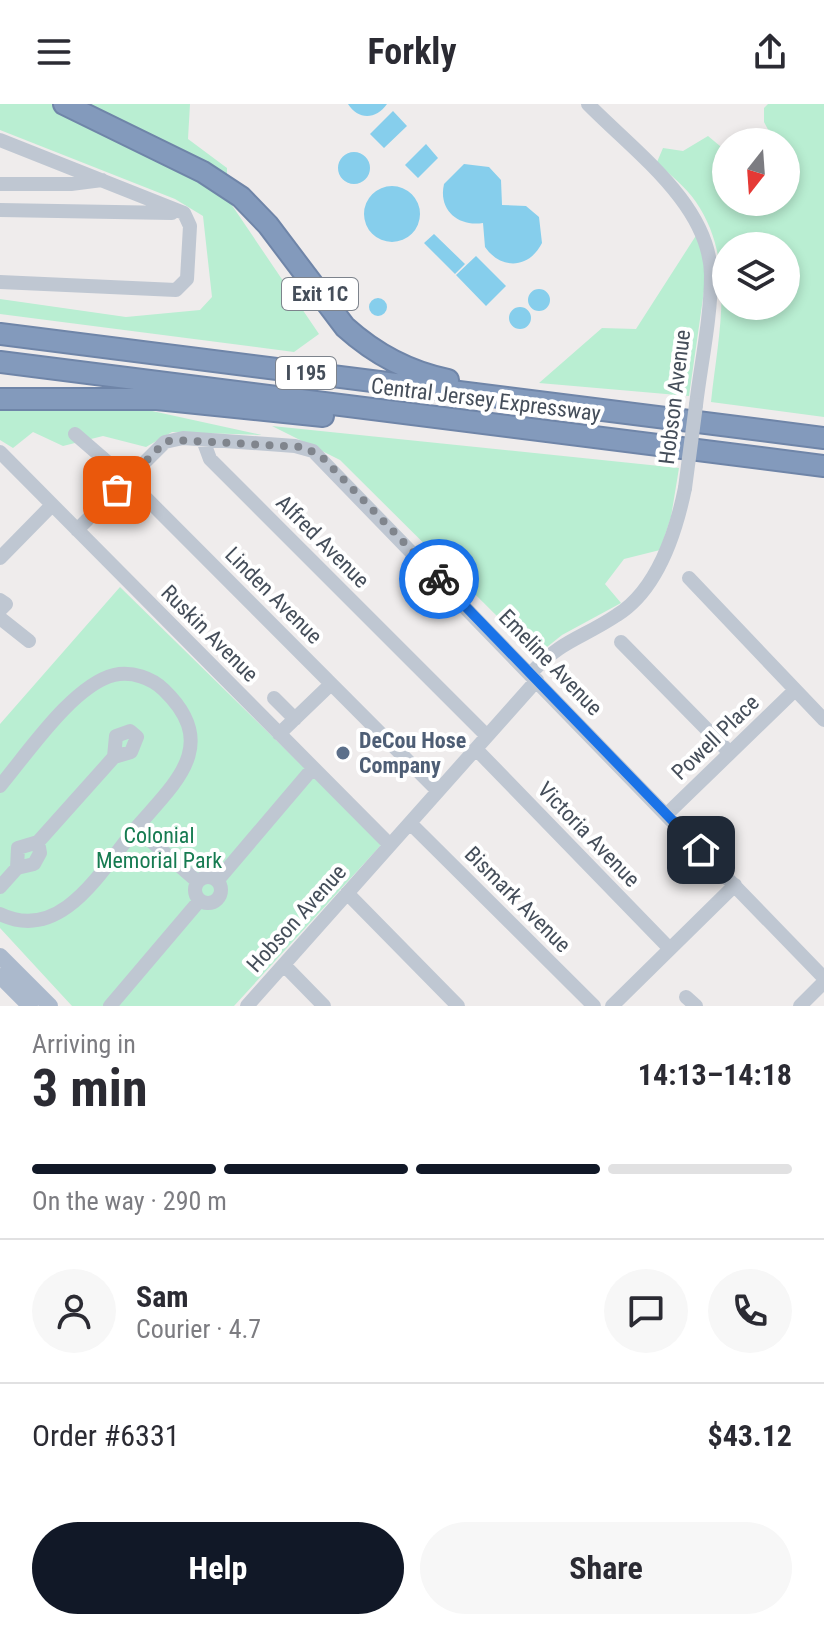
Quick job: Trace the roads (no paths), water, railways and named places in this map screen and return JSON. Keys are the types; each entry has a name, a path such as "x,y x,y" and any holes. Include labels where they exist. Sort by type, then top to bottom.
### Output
{"highway":[{"name":"Exit 1C","path":"64,104 203,172 241,197 268,225 345,327 379,354 434,377 613,411"},
{"name":"Central Jersey Expressway","path":"0,334 613,411 701,414 824,438"},
{"name":"Central Jersey Expressway","path":"0,364 824,466"},
{"path":"0,399 157,399 393,423 562,433"},
{"path":"701,414 824,431"}],"main road":[{"path":"0,956 50,1006"},
{"path":"0,976 30,1006"}],"street":[{"name":"Hobson Avenue","path":"247,1006 476,749 554,649 615,617 640,596 675,524 701,414 711,277 705,239 682,198 588,104"},
{"path":"0,140 184,213 190,226 187,279 176,290 0,282"},
{"path":"0,184 71,184 102,180"},
{"path":"0,210 184,213"},
{"name":"Linden Avenue","path":"75,434 127,479 438,791"},
{"path":"77,530 165,442 183,438 203,440"},
{"name":"Emeline Avenue","path":"203,440 295,446 322,457 824,980"},
{"name":"Alfred Avenue","path":"203,440 210,459 487,736"},
{"name":"Ruskin Avenue","path":"3,463 52,505 390,845"},
{"path":"0,558 52,505"},
{"path":"689,578 824,720"},
{"path":"0,600 6,604 0,610"},
{"path":"0,618 29,641"},
{"path":"621,642 730,753"},
{"path":"0,786 70,704 90,686 113,675 135,674 157,683 181,706 191,726 192,744 187,765 179,778 62,912 44,921 21,923 0,914"},
{"path":"279,734 331,684"},
{"name":"Powell Place","path":"667,814 794,691"},
{"path":"274,698 295,719"},
{"name":"Victoria Avenue","path":"476,749 670,949"},
{"path":"0,887 17,868 18,848 38,842 114,757"},
{"path":"217,881 313,768"},
{"name":"Bismark Avenue","path":"410,823 594,1006"},
{"path":"136,828 198,882"},
{"path":"208,878 217,881 221,892 218,899 211,903 200,900 195,890 198,882 208,878"},
{"path":"612,1006 735,885"},
{"path":"347,893 458,1006"},
{"path":"110,1006 200,900"},
{"path":"284,965 324,1006"},
{"path":"800,1006 824,980"}],"water":[{"path":"348,104 387,104 378,113 367,116 357,113"},
{"path":"393,111 407,126 384,148 370,134"},
{"path":"426,144 438,158 418,178 405,165"},
{"path":"354,152 366,156 370,168 366,180 354,184 342,180 338,168 342,156"},
{"path":"464,164 489,167 501,180 502,205 526,206 539,217 542,243 530,258 515,263 499,260 485,247 483,223 474,224 458,219 447,209 444,184"},
{"path":"392,186 412,194 420,214 412,234 392,242 372,234 364,214 372,194"},
{"path":"434,234 465,264 455,274 424,243"},
{"path":"476,256 506,286 486,306 456,275"},
{"path":"539,289 550,300 539,311 528,300"},
{"path":"374,298 382,298 387,307 385,314 374,316 369,311 369,303"},
{"path":"520,307 531,318 520,329 509,318"}],"place":[{"name":"DeCou Hose Company","path":"343,753"}],"park label":[{"name":"Colonial Memorial Park","path":"159,848"}]}
